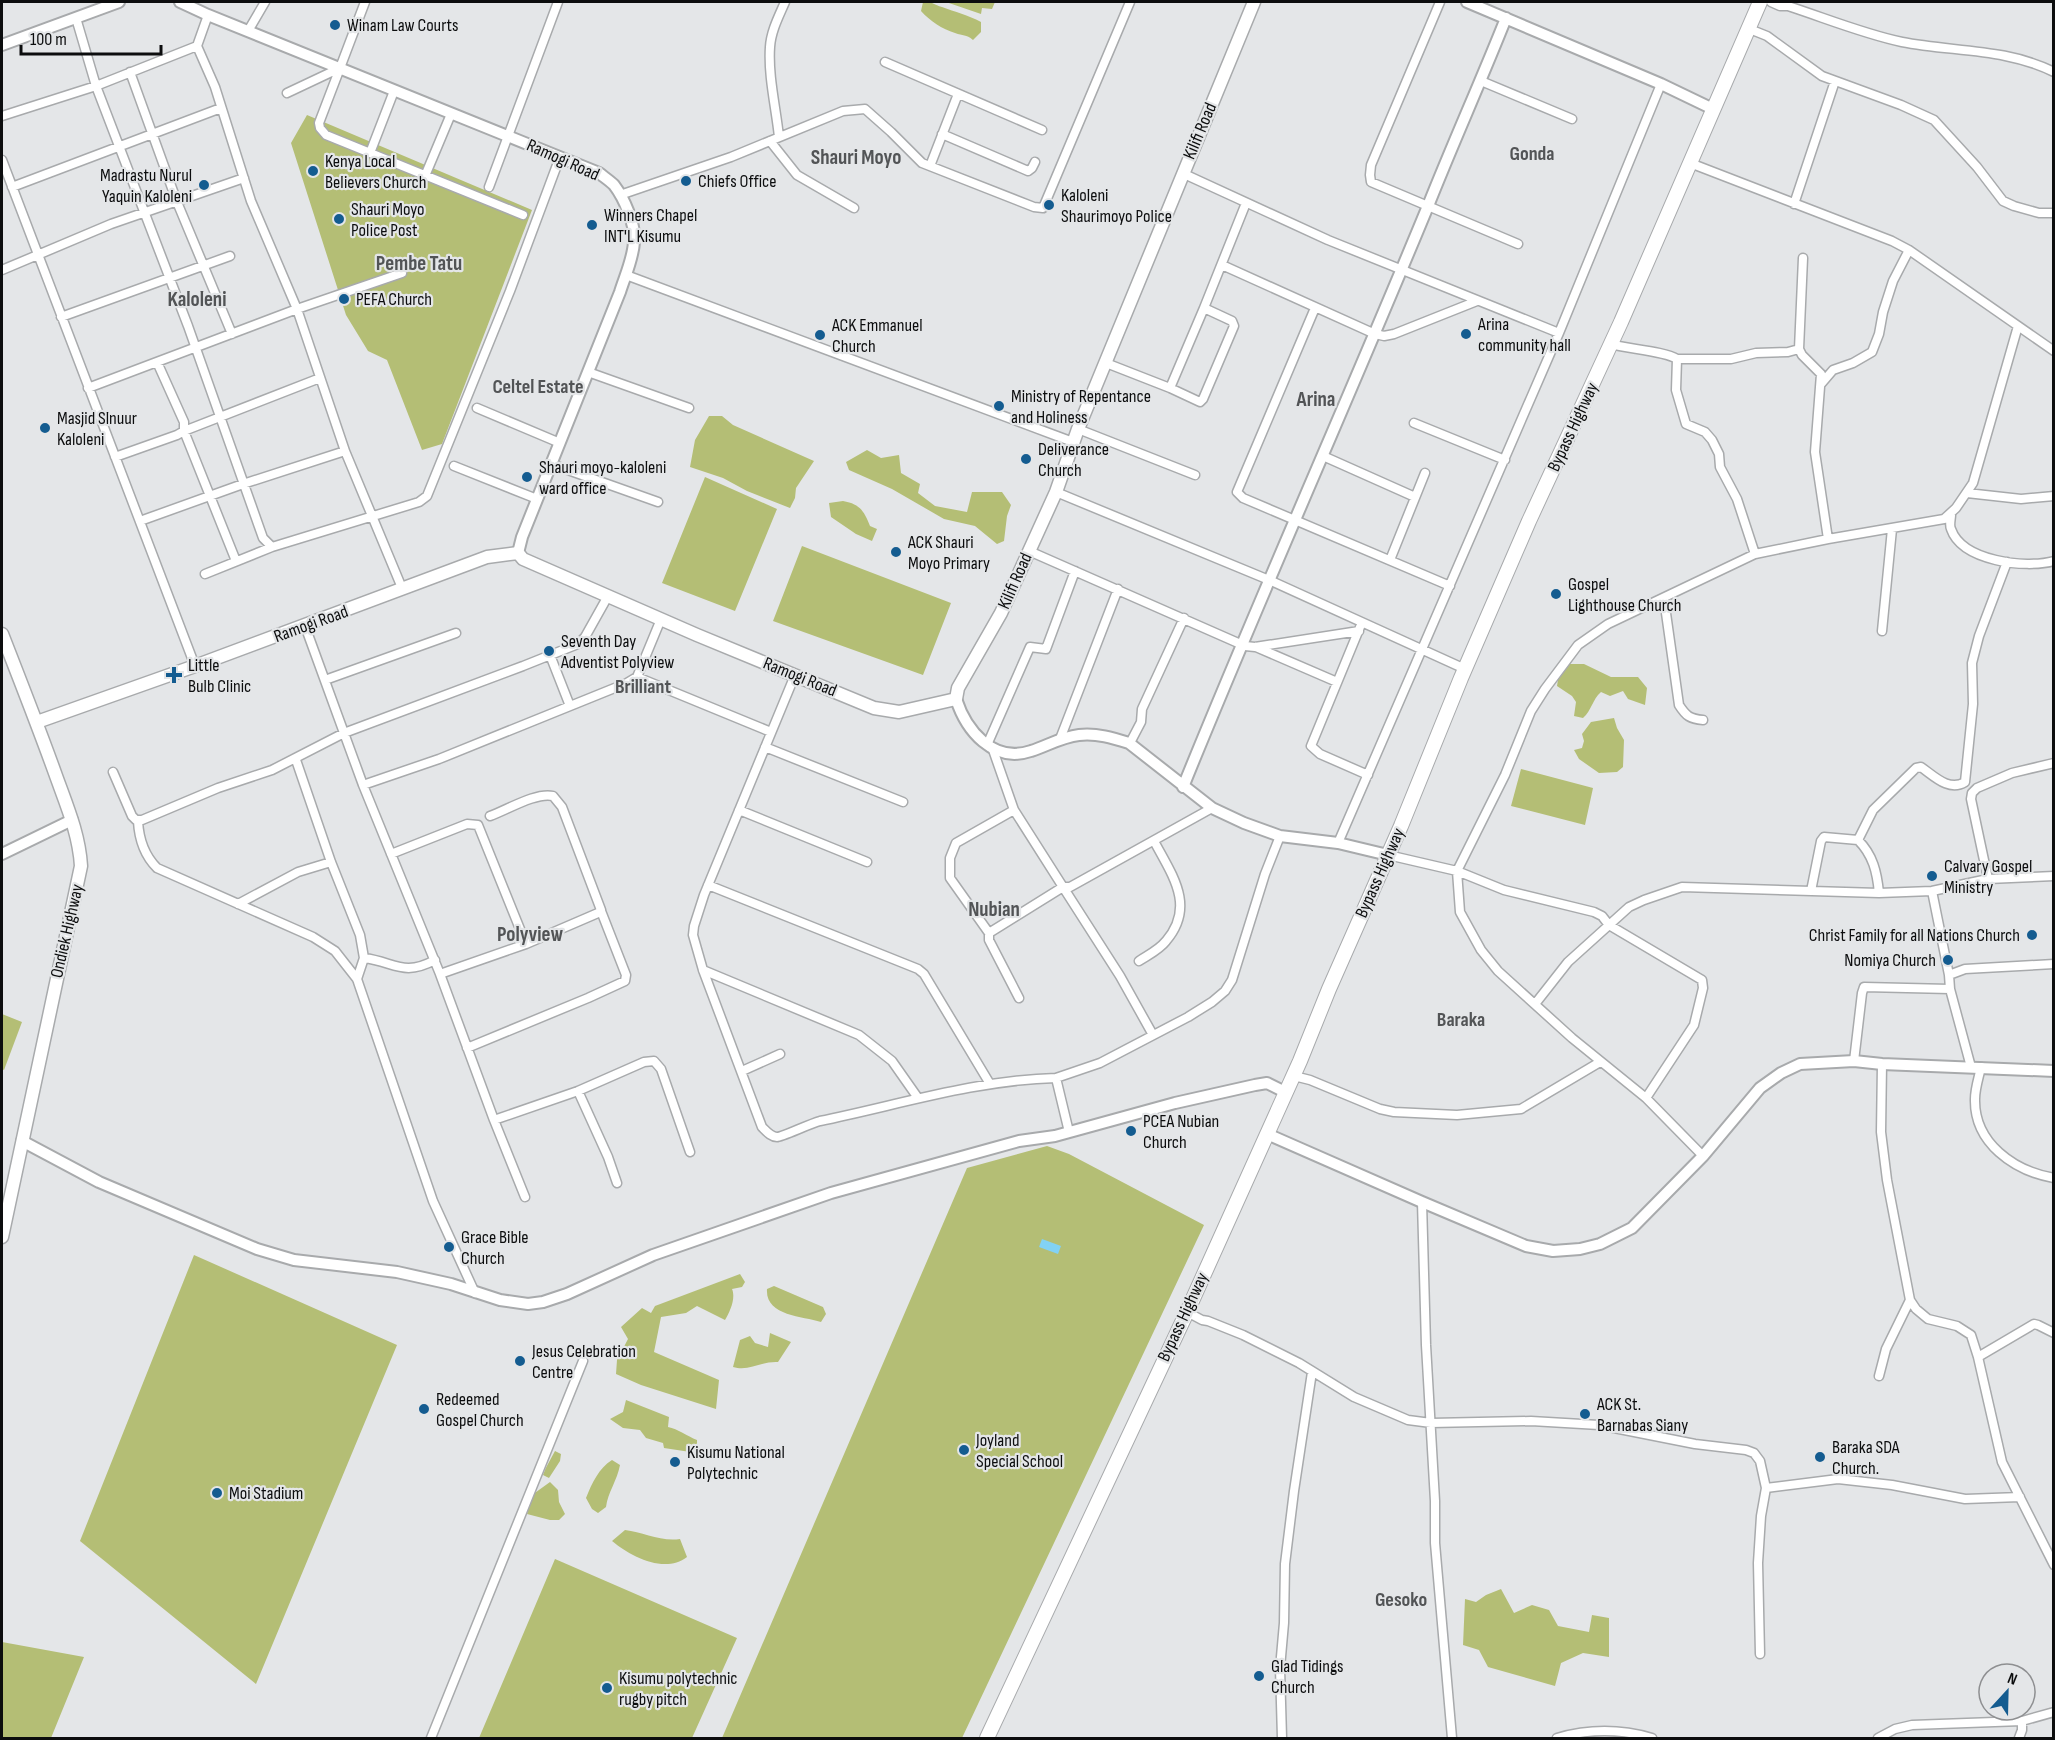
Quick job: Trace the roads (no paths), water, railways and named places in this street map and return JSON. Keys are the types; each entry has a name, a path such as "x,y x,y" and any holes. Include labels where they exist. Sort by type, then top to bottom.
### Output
{"main road":[{"name":"Kilifi Road","path":"956,699 958,688 1001,613 1056,492 1072,442 1254,2"},
{"name":"Bypass Highway","path":"987,1738 1187,1312 1294,1076 1529,521 1611,344 1760,2"},
{"name":"Ramogi Road","path":"37,722 305,626 487,557 518,553 523,559 661,619 884,711 899,712 956,699"},
{"name":"Ondiek Highway","path":"2,634 72,820 80,844 81,866 2,1237"}],"street":[{"path":"2,45 119,2"},
{"name":"Ramogi Road","path":"180,2 599,173 613,184 620,195 634,231 634,242 626,275 522,537 518,553"},
{"path":"248,31 265,2"},
{"path":"365,2 319,123 326,135 523,215"},
{"path":"489,188 558,2"},
{"path":"779,137 770,47 775,26 785,2"},
{"path":"620,195 731,157 843,111 865,109 922,163 1034,207 1043,207 1130,2"},
{"path":"1440,2 1371,165 1371,182 1518,244"},
{"path":"1468,2 1661,84 1713,109"},
{"path":"1770,2 1780,6 1789,4 1898,41 1990,53 2037,65 2054,72"},
{"path":"208,15 197,46 215,87 251,201 297,309 345,451 402,588"},
{"path":"76,18 96,86 146,213 263,538 272,547"},
{"path":"1183,787 1294,519 1402,272 1506,18"},
{"path":"1747,28 1767,36 1792,52 1810,69 1835,81 1928,116 1977,167 2002,201 2038,213 2054,213"},
{"path":"2,116 96,86 197,46"},
{"path":"885,62 1042,130"},
{"path":"287,93 340,68"},
{"path":"130,72 177,202 232,334"},
{"path":"1481,81 1572,119"},
{"path":"1794,204 1835,81"},
{"path":"1338,843 1505,460 1661,84"},
{"path":"370,153 394,91"},
{"path":"930,166 958,94"},
{"path":"12,187 221,108"},
{"path":"425,176 451,114"},
{"path":"942,134 1028,171 1035,162"},
{"path":"770,141 797,175 854,208"},
{"path":"205,574 272,547 419,502 427,496 510,291 560,157"},
{"path":"2,160 195,666"},
{"path":"1690,164 1861,228 1910,250 2054,351"},
{"path":"1182,173 1402,272 1559,333"},
{"path":"2,270 111,224 244,178"},
{"path":"1170,388 1246,203"},
{"path":"1821,384 1833,370 1853,363 1872,352 1893,281 1910,250"},
{"path":"61,317 230,256"},
{"path":"1803,258 1799,349 1821,374 1815,452 1828,538"},
{"path":"1222,265 1315,308 1384,336 1477,301"},
{"path":"88,388 297,309 402,273"},
{"path":"626,275 1072,442"},
{"path":"1106,363 1200,402 1234,326 1230,318 1204,308"},
{"path":"1315,308 1237,492 1243,498 1450,586"},
{"path":"1702,1156 1646,1098 1600,1062 1498,971 1468,930 1460,912 1457,871 1505,775 1531,711 1545,688 1578,645 1608,624 1755,554 1828,538 1944,519 1951,514 1972,483 2018,326"},
{"path":"1611,344 1677,359 1731,359 1756,353 1788,352 1799,349"},
{"path":"1677,359 1676,390 1686,424 1705,432 1712,440 1719,454 1720,467 1737,499 1755,554"},
{"path":"157,362 184,422 184,431 236,561"},
{"path":"588,372 689,408"},
{"path":"115,457 320,378"},
{"path":"477,408 560,443"},
{"path":"1414,423 1505,460"},
{"path":"1078,429 1194,475"},
{"path":"140,521 345,451"},
{"path":"1323,456 1415,497"},
{"path":"551,464 658,502"},
{"path":"454,466 537,499"},
{"path":"1390,560 1425,473"},
{"path":"1056,492 1269,580 1465,669"},
{"path":"1967,493 2021,499 2054,496"},
{"path":"1951,514 1950,528 1977,555 2007,562 2054,561"},
{"path":"1882,631 1892,529"},
{"path":"1029,551 1242,645 1255,647 1337,682"},
{"path":"1858,840 1873,810 1916,768 1921,767 1950,786 1958,786 1965,782 1973,704 1972,663 1979,636 2007,562"},
{"path":"1075,571 1046,649 1030,647 990,746 1014,810 1120,976 1153,1035"},
{"path":"1060,739 1118,589"},
{"path":"138,821 218,788 273,770 344,733 550,655 583,640 608,596"},
{"path":"1664,599 1679,705 1691,719 1703,720"},
{"path":"1130,743 1141,722 1142,709 1184,618"},
{"path":"363,785 439,759 627,683 637,677 661,619"},
{"path":"1363,621 1311,747 1320,754 1368,775"},
{"path":"305,626 363,785 435,960 525,1197"},
{"path":"1255,647 1359,631"},
{"path":"325,680 456,633"},
{"path":"550,655 570,706"},
{"path":"795,675 708,885 695,920 693,935 762,1127 773,1137 780,1137 810,1124 918,1098 990,1083 1056,1078 1100,1063 1206,1006 1230,985 1265,874 1280,836"},
{"path":"637,677 771,732"},
{"path":"956,699 974,735 990,746 1014,754 1029,752 1060,739 1080,735 1098,735 1130,743 1212,808 1244,823 1280,836 1338,843 1457,871 1504,890 1594,912 1602,916 1609,925 1699,977 1704,985 1694,1025 1646,1098"},
{"path":"765,747 903,802"},
{"path":"296,759 331,862 360,935 364,958 357,979"},
{"path":"1988,879 1971,799 1972,793 1977,788 2012,773 2054,763"},
{"path":"114,772 132,816 138,821 141,842 148,859 157,868 313,937 335,951 357,979 433,1201 475,1293"},
{"path":"467,1048 588,998 625,981 626,975 562,807 553,796 534,798 490,816"},
{"path":"989,933 1063,887 1070,886 1212,808"},
{"path":"739,810 867,862"},
{"path":"1014,810 956,843 950,858 950,878 989,933 989,940 1018,998"},
{"path":"2,854 72,820"},
{"path":"391,854 467,824 478,825 526,944"},
{"path":"1811,891 1821,841 1824,837 1858,840 1866,847 1877,873 1879,893"},
{"path":"1139,961 1166,941 1181,910 1178,885 1154,841"},
{"path":"238,904 298,872 331,862"},
{"path":"1535,1004 1568,962 1636,903 1682,887 1879,893 1932,891 1988,879 2054,876"},
{"path":"708,885 918,969 924,974 990,1083"},
{"path":"1932,891 1950,989 1976,1067 1976,1116 1980,1130 2000,1155 2022,1167 2054,1178"},
{"path":"440,975 526,944 601,912"},
{"path":"364,958 380,960 406,969 420,968 435,960"},
{"path":"1949,975 1965,969 2054,964"},
{"path":"704,970 859,1035 892,1061 918,1098"},
{"path":"1854,1061 1864,987 1950,989"},
{"path":"742,1071 780,1054"},
{"path":"494,1120 578,1091 644,1062 654,1061 661,1069 690,1152"},
{"path":"1267,1134 1526,1246 1553,1251 1580,1249 1600,1244 1632,1228 1702,1156 1760,1088 1781,1073 1800,1064 1854,1061 2054,1071"},
{"path":"1294,1076 1310,1080 1380,1109 1394,1112 1457,1115 1521,1109 1600,1062"},
{"path":"1882,1064 1881,1132 1887,1180 1910,1300 1916,1309 1928,1319 1965,1330 1971,1335 2002,1462 2054,1565"},
{"path":"1056,1078 1069,1132"},
{"path":"22,1141 99,1182 257,1249 294,1260 397,1272 451,1284 475,1293 516,1303 543,1302 567,1294 652,1255 831,1192 1019,1141 1069,1132 1255,1085 1267,1083 1286,1092"},
{"path":"578,1091 608,1157 617,1183"},
{"path":"1422,1202 1435,1543 1452,1738"},
{"path":"1879,1376 1886,1348 1910,1300"},
{"path":"1187,1312 1243,1335 1299,1363 1354,1397 1386,1412 1419,1422 1531,1421 1599,1425 1695,1444 1746,1450 1754,1454 1760,1461 1766,1488 1761,1516 1758,1563 1760,1654"},
{"path":"1978,1357 2034,1324 2054,1332"},
{"path":"431,1738 583,1361"},
{"path":"1282,1738 1280,1668 1284,1623 1285,1564 1312,1372"},
{"path":"1766,1488 1838,1479 1892,1485 1965,1499 2020,1497"},
{"path":"2037,1717 2054,1712"},
{"path":"1878,1738 1895,1729 1912,1725 1994,1722"},
{"path":"2019,1738 2022,1722"},
{"path":"1557,1738 1581,1732 1602,1731 1624,1732 1652,1738"}],"water":[{"path":"1042,1239 1061,1246 1058,1254 1039,1247"}],"place":[{"name":"Winam Law Courts","path":"335,25"},
{"name":"Kenya Local Believers Church","path":"313,171"},
{"name":"Chiefs Office","path":"686,181"},
{"name":"Madrastu Nurul Yaquin Kaloleni","path":"204,185"},
{"name":"Kaloleni Shaurimoyo Police","path":"1049,205"},
{"name":"Shauri Moyo Police Post","path":"339,219"},
{"name":"Winners Chapel INT'L Kisumu","path":"592,225"},
{"name":"PEFA Church","path":"344,299"},
{"name":"Arina community hall","path":"1466,334"},
{"name":"ACK Emmanuel Church","path":"820,335"},
{"name":"Ministry of Repentance and Holiness","path":"999,406"},
{"name":"Masjid Slnuur Kaloleni","path":"45,428"},
{"name":"Deliverance Church","path":"1026,459"},
{"name":"Shauri moyo-kaloleni ward office","path":"527,477"},
{"name":"ACK Shauri Moyo Primary","path":"896,552"},
{"name":"Gospel Lighthouse Church","path":"1556,594"},
{"name":"Seventh Day Adventist Polyview","path":"549,651"},
{"name":"Little Bulb Clinic","path":"174,675"},
{"name":"Calvary Gospel Ministry","path":"1932,876"},
{"name":"Christ Family for all Nations Church","path":"2032,935"},
{"name":"Nomiya Church","path":"1948,960"},
{"name":"PCEA Nubian Church","path":"1131,1131"},
{"name":"Grace Bible Church","path":"449,1247"},
{"name":"Jesus Celebration Centre","path":"520,1361"},
{"name":"Redeemed Gospel Church","path":"424,1409"},
{"name":"ACK St. Barnabas Siany","path":"1585,1414"},
{"name":"Joyland Special School","path":"964,1450"},
{"name":"Baraka SDA Church.","path":"1820,1457"},
{"name":"Kisumu National Polytechnic","path":"675,1462"},
{"name":"Moi Stadium","path":"217,1493"},
{"name":"Glad Tidings Church","path":"1259,1676"},
{"name":"Kisumu polytechnic rugby pitch","path":"607,1688"}],"district":[{"name":"Gonda","path":"1532,154"},
{"name":"Shauri Moyo","path":"856,157"},
{"name":"Pembe Tatu","path":"419,263"},
{"name":"Kaloleni","path":"197,299"},
{"name":"Celtel Estate","path":"538,387"},
{"name":"Arina","path":"1316,399"},
{"name":"Brilliant","path":"643,687"},
{"name":"Nubian","path":"994,909"},
{"name":"Polyview","path":"530,934"},
{"name":"Baraka","path":"1461,1020"},
{"name":"Gesoko","path":"1401,1600"}]}
